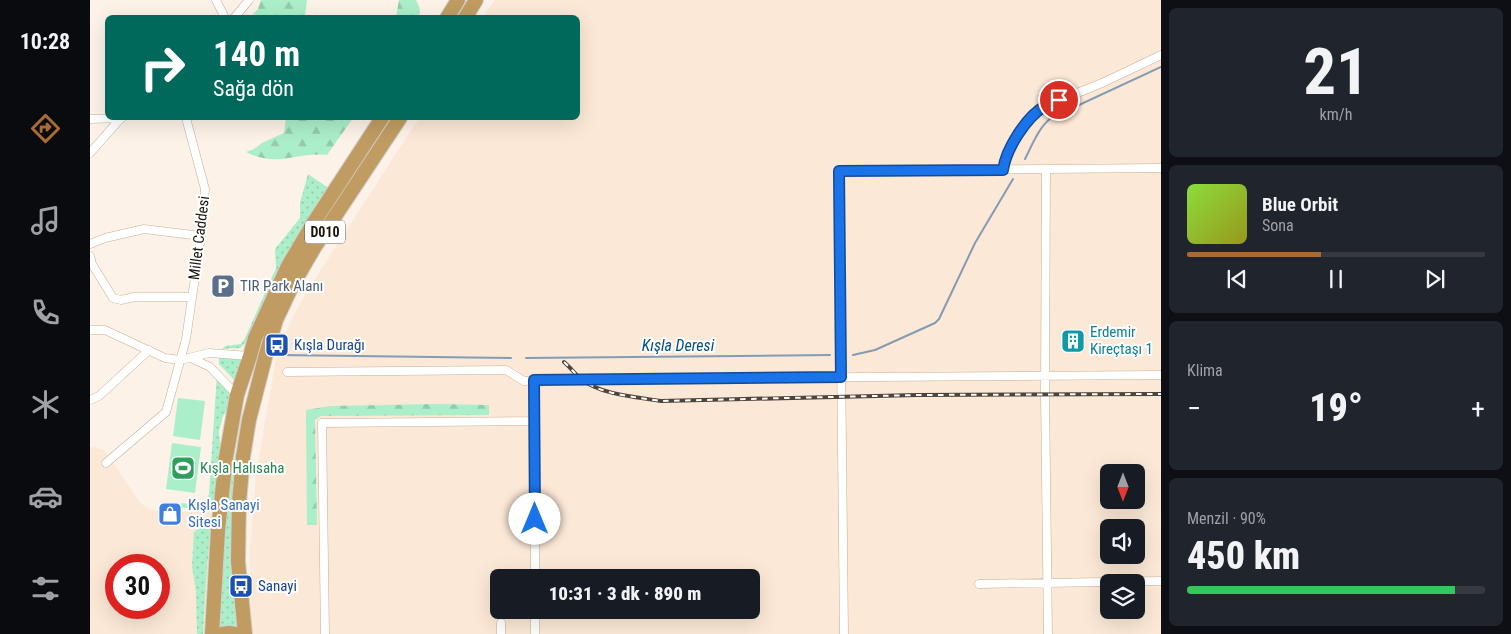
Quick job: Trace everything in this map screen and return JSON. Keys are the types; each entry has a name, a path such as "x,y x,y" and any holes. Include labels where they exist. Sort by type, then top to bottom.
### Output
{"highway":[{"path":"449,15 458,0"},
{"path":"467,15 476,0"},
{"name":"D010","path":"212,634 213,589 219,511 226,457 237,395 255,338 288,266 314,222 381,120"},
{"name":"D010","path":"245,634 238,561 242,457 253,404 276,320 292,286 314,248 399,120"},
{"path":"222,634 234,634"}],"street":[{"path":"216,0 224,15"},
{"path":"236,15 249,0"},
{"path":"1003,170 1007,155 1029,119 1045,106 1102,83 1161,55"},
{"path":"90,119 105,119"},
{"path":"90,153 120,120"},
{"name":"Millet Caddesi","path":"106,462 166,412 186,339 201,236 205,189 187,120"},
{"path":"844,634 839,171 1161,168"},
{"path":"1046,170 1048,634"},
{"path":"90,244 144,228 201,236"},
{"path":"90,256 91,265 113,298 121,300 134,297 192,297"},
{"path":"90,330 105,330 165,358 180,360 209,353 250,356"},
{"path":"90,400 99,396 150,350"},
{"path":"191,358 210,367 237,395"},
{"path":"287,372 506,370 524,381 1161,374"},
{"path":"534,380 535,569"},
{"path":"325,634 322,423 535,421"},
{"path":"979,584 1161,581"},
{"path":"535,619 535,634"},
{"path":"501,623 501,634"}],"shaded area":[{"path":"495,0 1161,0 1161,634 250,634 250,548 256,475 277,352 306,293 418,120 580,120 580,15 484,15"},
{"name":"Kışla Sanayi Sitesi","path":"94,447 102,449 108,455 144,506 162,512 211,512 213,589 211,634 90,634 90,448"}],"green space":[{"path":"261,0 307,0 305,15 252,15 258,9"},
{"path":"399,0 416,0 420,11 419,15 396,15"},
{"path":"286,120 352,120 327,155 267,159 246,152 284,133"},
{"path":"308,174 327,187 328,190 277,272 247,342 240,348 222,349 225,346 241,344 245,338 276,268 275,249 300,218 300,203"},
{"path":"219,357 243,360 235,381 219,364"},
{"path":"217,374 230,394 229,408 223,416 219,431 220,444 215,500 211,507 206,508 167,507 166,504 205,503 209,494"},
{"name":"Kışla Halısaha","path":"178,398 205,401 200,440 173,436"},
{"path":"489,405 489,415 321,416 315,420 317,525 307,525 306,410 330,406"},
{"path":"242,415 234,490 240,631 216,631 229,490"},
{"name":"Kışla Halısaha","path":"172,443 201,447 195,493 166,489"},
{"path":"211,519 203,634 197,634 196,591 192,567 194,532"}],"waterway":[{"name":"Kışla Deresi","path":"1025,159 1039,131 1051,118 1161,67"},
{"name":"Kışla Deresi","path":"853,355 875,350 935,323 939,319 975,243 1013,179"},
{"name":"Kışla Deresi","path":"279,355 511,358"},
{"name":"Kışla Deresi","path":"526,358 830,355"}],"railway":[{"path":"564,362 581,379 599,389 661,401 917,395 1161,394"}],"place":[{"name":"TIR Park Alanı","path":"223,286"},
{"name":"Erdemir Kireçtaşı 1","path":"1073,341"},
{"name":"Kışla Durağı","path":"277,345"},
{"name":"Kışla Halısaha","path":"183,468"},
{"name":"Kışla Sanayi Sitesi","path":"170,514"},
{"name":"Sanayi","path":"241,586"}],"route":[{"path":"535,519 534,380 841,377 839,171 1003,170 1007,155 1029,119 1045,106 1059,100"}]}
